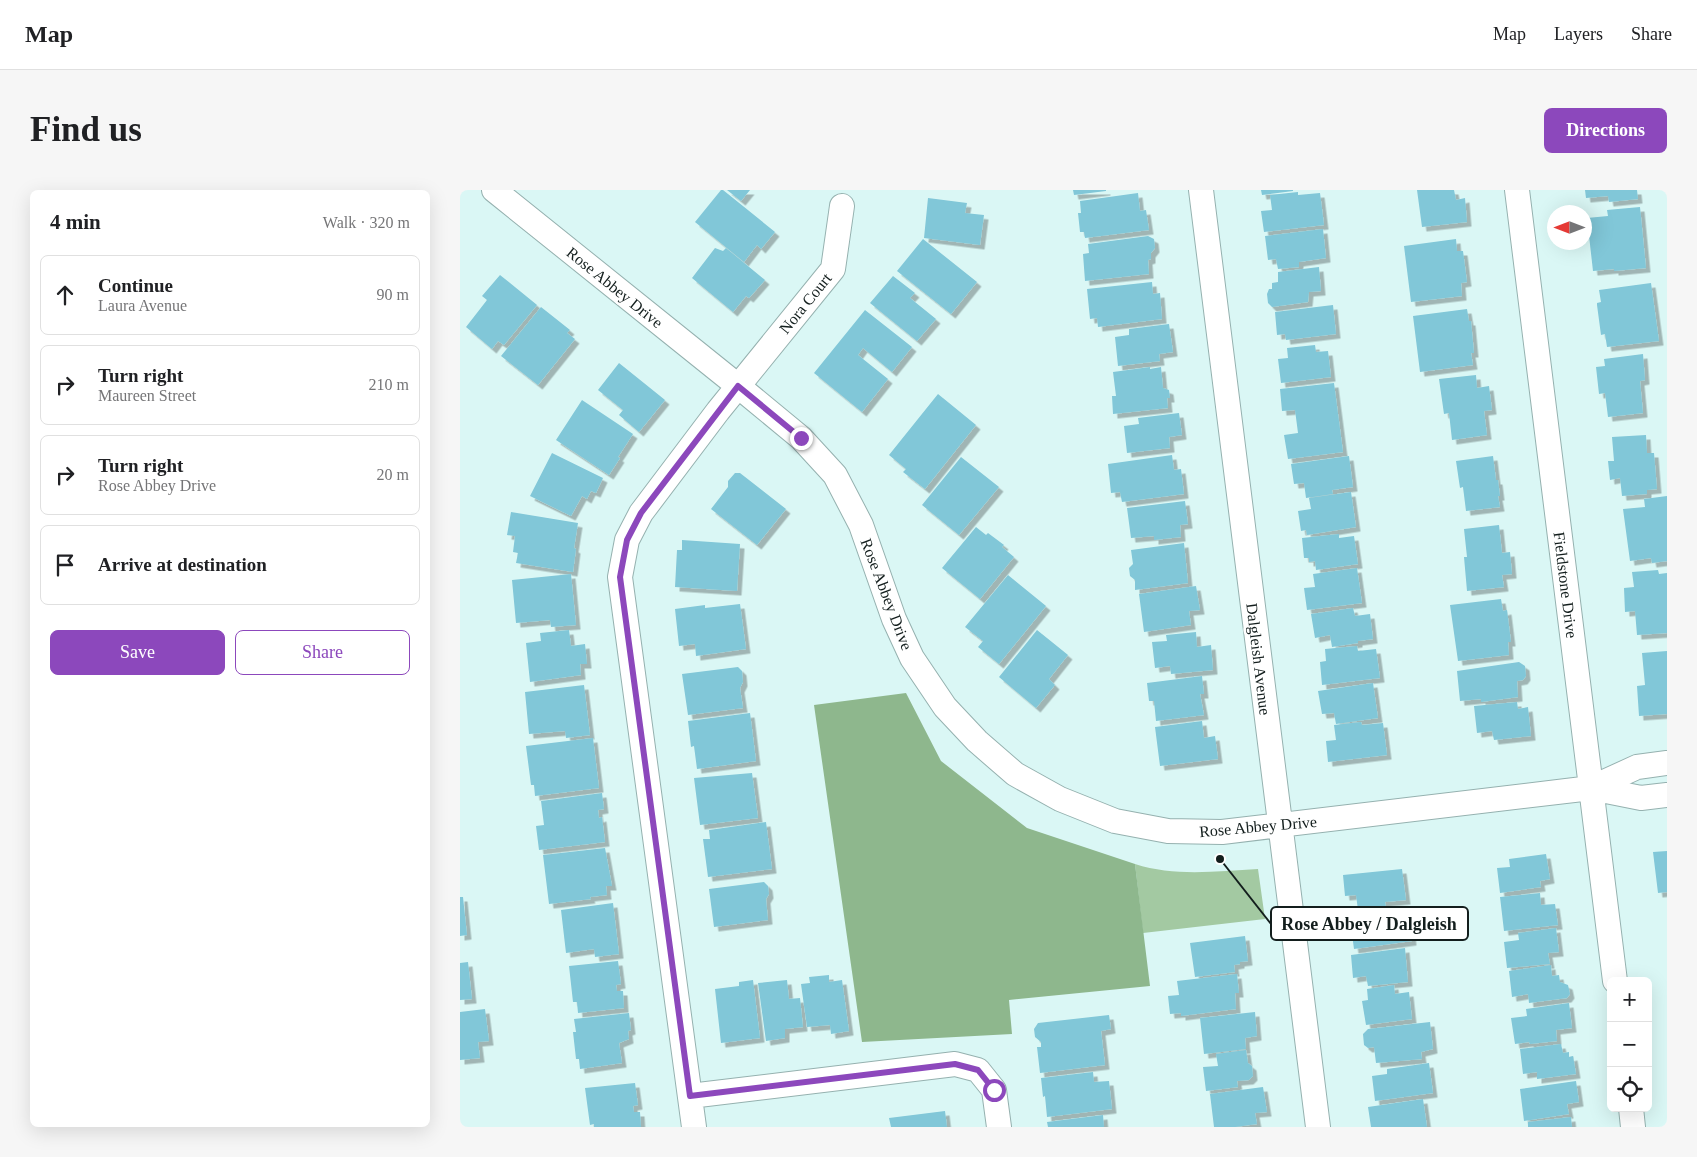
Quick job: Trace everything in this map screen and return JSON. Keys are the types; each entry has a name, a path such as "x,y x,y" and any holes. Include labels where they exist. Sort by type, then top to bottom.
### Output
{"street":[{"name":"Rose Abbey Drive","path":"494,190 801,438 835,475 861,524 894,618 912,658 945,707 977,741 1015,774 1060,799 1115,821 1168,831 1222,832 1591,788 1637,767 1667,763"},
{"name":"Dalgleish Avenue","path":"1201,190 1318,1127"},
{"name":"Fieldstone Drive","path":"1517,190 1615,977"},
{"name":"Nora Court","path":"694,1127 620,577 627,540 641,513 738,386 833,269 842,206"},
{"name":"Rose Abbey Drive","path":"1591,788 1641,798 1667,795"},
{"path":"690,1096 955,1064 978,1070 994,1090 999,1127"},
{"path":"1631,1112 1633,1127"}],"green space":[{"path":"906,693 941,761 1027,828 1135,864 1150,986 1009,1000 1012,1034 862,1042 814,705"},
{"path":"1135,864 1165,871 1181,872 1258,869 1265,919 1143,933"}],"building":[{"path":"721,190 775,232 761,249 757,245 744,262 695,222"},
{"path":"727,190 750,190 741,201"},
{"path":"1073,190 1106,190 1106,191 1074,195"},
{"path":"1261,190 1293,190 1293,191 1262,195"},
{"path":"1417,190 1454,190 1456,200 1465,198 1467,222 1422,227"},
{"path":"1585,190 1637,190 1638,199 1609,202 1608,196 1586,198"},
{"path":"1298,192 1298,195 1320,193 1324,225 1264,232 1261,211 1272,210 1270,195"},
{"path":"1138,193 1140,211 1146,210 1149,230 1085,238 1084,232 1080,232 1078,213 1081,213 1080,201"},
{"path":"928,198 967,203 965,213 984,215 980,245 924,238"},
{"path":"1640,207 1646,268 1593,271 1591,250 1592,218 1608,216 1607,210"},
{"path":"1323,229 1326,258 1299,262 1299,267 1278,269 1276,259 1268,260 1265,236"},
{"path":"1148,236 1154,239 1155,248 1151,253 1151,259 1148,260 1149,274 1085,281 1083,254 1089,253 1088,244"},
{"path":"923,239 977,282 951,314 897,271"},
{"path":"1456,239 1457,251 1463,251 1467,282 1461,283 1462,296 1411,302 1404,246"},
{"path":"715,248 723,251 726,248 765,280 749,298 746,296 733,312 692,278"},
{"path":"1319,267 1321,291 1309,292 1308,302 1272,307 1268,303 1267,294 1269,289 1272,289 1272,283 1278,282 1278,272"},
{"path":"500,275 537,305 504,345 498,341 492,349 466,327 487,300 482,296"},
{"path":"893,276 915,293 910,298 936,319 917,341 870,303"},
{"path":"1152,282 1153,294 1160,293 1162,319 1098,327 1097,318 1090,319 1087,289"},
{"path":"1651,283 1659,341 1607,347 1605,334 1601,335 1597,305 1597,303 1601,302 1599,290"},
{"path":"1333,305 1336,334 1286,340 1285,334 1277,335 1275,312"},
{"path":"541,307 570,330 567,333 575,339 538,385 501,356"},
{"path":"1467,309 1469,321 1471,321 1474,353 1471,353 1473,365 1420,372 1413,316"},
{"path":"865,310 912,347 892,372 863,348 858,355 888,379 862,412 814,373"},
{"path":"1169,324 1173,352 1159,354 1160,361 1118,366 1115,337 1129,335 1129,329"},
{"path":"1315,345 1316,352 1328,351 1331,377 1281,383 1278,359 1288,358 1287,348"},
{"path":"1643,354 1645,380 1640,381 1643,413 1608,417 1605,393 1599,394 1596,367 1605,366 1604,359"},
{"path":"619,363 665,400 639,432 619,415 623,410 598,390"},
{"path":"1150,367 1150,369 1161,367 1163,388 1169,390 1170,398 1167,398 1168,408 1113,414 1112,396 1116,396 1113,372"},
{"path":"1476,375 1477,388 1489,386 1492,410 1484,411 1487,435 1452,440 1449,413 1444,414 1439,379"},
{"path":"1334,383 1343,452 1288,459 1284,435 1298,433 1295,410 1282,411 1280,389"},
{"path":"938,394 976,425 925,489 903,472 906,469 889,455"},
{"path":"582,400 633,434 609,475 556,440"},
{"path":"1179,413 1182,435 1169,437 1170,448 1127,453 1124,426 1139,424 1138,418"},
{"path":"1646,435 1647,453 1654,453 1657,489 1647,490 1647,494 1622,496 1620,478 1610,480 1608,461 1614,461 1612,437"},
{"path":"552,453 603,478 596,493 591,491 587,499 582,496 571,516 530,496"},
{"path":"1172,455 1174,470 1181,469 1184,494 1122,502 1120,492 1111,493 1108,464"},
{"path":"1349,456 1353,487 1332,490 1333,494 1306,498 1304,483 1294,484 1291,464"},
{"path":"1493,456 1496,480 1498,480 1500,507 1466,511 1463,487 1460,488 1456,461"},
{"path":"961,457 999,487 959,535 922,505"},
{"path":"735,473 740,473 786,509 757,545 711,509 728,487 728,481"},
{"path":"1351,492 1356,527 1307,535 1306,530 1301,531 1298,511 1311,509 1309,498"},
{"path":"1667,496 1667,561 1652,563 1651,558 1630,561 1623,509 1645,507 1644,499"},
{"path":"1185,501 1188,524 1180,525 1181,537 1154,540 1154,536 1131,538 1127,508"},
{"path":"511,512 578,523 573,572 516,563 518,553 513,552 515,536 507,535"},
{"path":"1499,525 1502,553 1510,552 1512,574 1502,575 1504,587 1467,591 1464,557 1467,557 1464,529"},
{"path":"976,527 1004,545 1002,547 1014,557 980,599 942,568"},
{"path":"1339,534 1339,538 1354,536 1358,564 1316,570 1315,561 1309,562 1309,558 1304,558 1302,538"},
{"path":"682,540 740,544 737,591 675,587 677,550 682,550"},
{"path":"1184,543 1188,583 1135,590 1135,580 1130,576 1129,568 1133,564 1131,550"},
{"path":"1357,568 1362,603 1307,610 1304,588 1315,587 1313,574"},
{"path":"1658,570 1659,574 1667,573 1667,633 1637,635 1635,611 1625,612 1624,588 1634,587 1632,572"},
{"path":"571,574 576,625 551,627 550,620 516,623 512,580"},
{"path":"1008,575 1046,606 999,664 978,647 983,641 965,627"},
{"path":"1196,586 1200,610 1189,611 1191,625 1144,632 1139,594"},
{"path":"1501,599 1503,611 1507,610 1511,642 1508,642 1509,655 1458,661 1450,605"},
{"path":"740,604 746,649 696,656 695,644 679,646 675,609 705,605 705,608"},
{"path":"1353,608 1355,616 1370,614 1373,639 1332,647 1330,635 1315,638 1311,614"},
{"path":"569,630 571,646 585,644 587,664 580,664 581,675 530,682 526,643 541,641 540,633"},
{"path":"1037,630 1068,655 1049,679 1055,685 1036,708 999,677"},
{"path":"1196,632 1197,647 1211,645 1213,670 1171,674 1170,666 1155,668 1152,642 1167,641 1166,635"},
{"path":"1357,646 1358,651 1376,649 1380,678 1322,685 1320,662 1326,661 1325,649"},
{"path":"1667,651 1667,714 1639,716 1637,686 1645,685 1642,653"},
{"path":"1519,662 1525,666 1526,676 1523,680 1517,681 1518,697 1481,702 1481,699 1460,701 1457,671"},
{"path":"738,667 742,671 743,682 740,688 743,708 688,715 682,674"},
{"path":"1202,676 1204,694 1200,694 1204,715 1156,721 1154,701 1149,701 1147,683"},
{"path":"1373,683 1378,718 1336,724 1334,713 1322,714 1318,691"},
{"path":"584,685 590,735 566,738 565,731 529,734 525,692"},
{"path":"1517,702 1518,709 1528,707 1531,736 1494,740 1492,731 1477,733 1474,706"},
{"path":"750,713 756,761 697,769 694,746 691,747 688,721"},
{"path":"1202,721 1204,738 1215,736 1218,759 1160,766 1155,727"},
{"path":"1361,722 1362,725 1383,723 1387,755 1328,762 1326,741 1336,740 1334,725"},
{"path":"593,738 599,788 535,796 534,785 531,785 526,746"},
{"path":"752,773 758,818 700,825 694,778"},
{"path":"602,793 604,809 598,810 599,818 602,817 605,842 539,850 536,826 544,825 541,801"},
{"path":"766,822 772,869 708,877 703,839 710,839 709,830"},
{"path":"605,848 612,886 606,886 607,895 549,904 543,855"},
{"path":"1667,851 1667,892 1658,893 1653,852"},
{"path":"1546,854 1550,879 1540,881 1541,887 1500,893 1497,868 1510,867 1509,859"},
{"path":"1402,869 1406,900 1385,902 1386,907 1358,910 1356,895 1345,896 1343,875"},
{"path":"764,882 768,886 769,894 766,899 768,920 714,927 709,889"},
{"path":"1540,893 1541,905 1555,904 1558,925 1504,931 1500,897"},
{"path":"460,897 463,897 467,935 460,936"},
{"path":"613,903 619,954 595,957 594,949 566,953 561,910"},
{"path":"1375,910 1376,915 1409,912 1412,941 1354,949 1351,927 1358,926 1357,913"},
{"path":"1556,928 1559,952 1548,953 1550,964 1507,968 1504,942 1519,940 1518,933"},
{"path":"1245,936 1248,961 1234,965 1235,972 1195,977 1190,943"},
{"path":"1405,948 1408,982 1368,986 1366,976 1353,978 1351,955"},
{"path":"618,961 621,984 616,985 617,991 623,991 624,1008 578,1013 577,1002 573,1002 569,966"},
{"path":"468,962 472,999 460,1000 460,963"},
{"path":"1551,965 1552,976 1559,975 1560,982 1568,985 1570,994 1567,998 1529,1003 1528,994 1512,997 1509,971"},
{"path":"1237,974 1239,993 1235,993 1236,1009 1181,1016 1181,1013 1170,1014 1168,996 1179,995 1177,981"},
{"path":"829,975 829,982 842,980 849,1031 831,1034 830,1025 807,1027 801,984 810,983 809,977"},
{"path":"753,980 760,1038 721,1043 715,989 739,986 739,982"},
{"path":"787,980 789,999 800,998 803,1027 785,1029 785,1038 766,1041 758,983"},
{"path":"1394,985 1395,994 1409,992 1412,1019 1366,1025 1362,1001 1368,1000 1367,989"},
{"path":"1569,1003 1572,1028 1556,1030 1557,1041 1515,1044 1511,1018 1527,1016 1526,1009"},
{"path":"485,1009 489,1041 478,1042 480,1058 460,1060 460,1012"},
{"path":"1255,1012 1257,1036 1245,1038 1246,1049 1204,1054 1200,1018"},
{"path":"629,1013 631,1030 628,1031 629,1039 619,1043 622,1063 580,1069 579,1059 576,1059 573,1032 576,1032 574,1019"},
{"path":"1109,1015 1111,1029 1101,1031 1105,1065 1040,1073 1037,1047 1041,1047 1041,1042 1035,1037 1034,1029 1038,1023"},
{"path":"1430,1022 1433,1049 1421,1052 1422,1059 1376,1063 1374,1047 1368,1048 1364,1045 1363,1034 1368,1029"},
{"path":"1561,1044 1563,1053 1569,1052 1569,1057 1573,1056 1576,1074 1537,1079 1537,1072 1523,1074 1520,1049"},
{"path":"1246,1050 1248,1063 1252,1066 1253,1076 1249,1080 1237,1081 1238,1087 1206,1091 1203,1067 1218,1066 1216,1054"},
{"path":"1429,1063 1433,1093 1375,1101 1372,1076 1387,1074 1387,1069"},
{"path":"1093,1072 1094,1082 1109,1081 1112,1109 1047,1117 1041,1078"},
{"path":"1576,1081 1579,1102 1567,1104 1569,1114 1524,1121 1520,1089"},
{"path":"635,1083 638,1105 633,1106 634,1112 640,1112 641,1127 594,1127 594,1124 590,1125 585,1088"},
{"path":"1263,1087 1267,1112 1255,1113 1257,1124 1214,1127 1210,1094"},
{"path":"1423,1099 1427,1127 1371,1127 1368,1107"},
{"path":"945,1111 947,1127 891,1127 889,1118"},
{"path":"1103,1115 1104,1127 1048,1127 1047,1122"},
{"path":"1571,1117 1572,1127 1528,1127 1528,1122"}],"place":[{"name":"Rose Abbey / Dalgleish","path":"1220,859"}],"route":[{"path":"801,438 738,386 641,513 627,540 620,577 690,1096 955,1064 978,1070 994,1090"}]}
